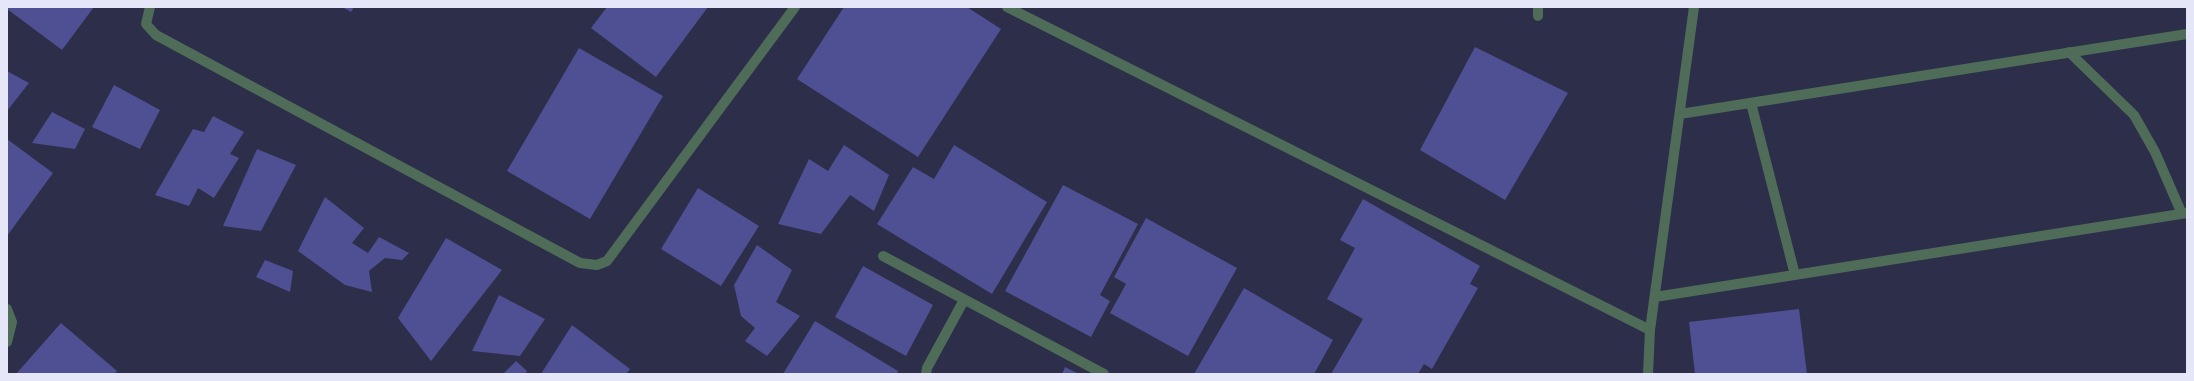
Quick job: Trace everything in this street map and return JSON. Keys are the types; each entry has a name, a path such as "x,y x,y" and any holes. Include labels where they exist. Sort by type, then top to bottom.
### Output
{"street":[{"path":"150,7 146,24 156,35 580,263 597,265 607,261 795,7"},
{"path":"1007,7 1650,330"},
{"path":"1648,374 1650,330 1694,7"},
{"path":"1680,114 2187,34"},
{"path":"1655,298 2185,213 2155,152 2134,115 2069,52"},
{"path":"1751,103 1796,275"},
{"path":"883,256 1104,374"},
{"path":"926,374 927,368 964,300"},
{"path":"7,309 12,322 7,342"}],"building":[{"path":"7,7 94,7 62,50 7,9"},
{"path":"342,7 354,7 351,12"},
{"path":"607,7 708,7 656,77 591,28"},
{"path":"844,7 967,7 1001,29 918,157 797,79"},
{"path":"1475,47 1568,93 1505,200 1420,150"},
{"path":"579,48 663,96 590,219 507,171"},
{"path":"7,71 29,83 7,111"},
{"path":"114,85 160,110 140,149 92,127"},
{"path":"52,112 85,129 75,149 32,143"},
{"path":"213,116 244,132 230,154 239,158 214,198 198,188 189,206 155,195 193,129 204,132"},
{"path":"7,139 53,173 7,236"},
{"path":"844,145 889,175 874,211 850,195 821,234 778,224 809,159 828,171"},
{"path":"954,145 1047,202 992,294 877,224 913,167 934,179"},
{"path":"257,149 296,165 261,231 223,226"},
{"path":"1063,185 1138,224 1100,295 1110,301 1091,337 1005,291"},
{"path":"698,188 759,226 721,286 661,249"},
{"path":"325,197 364,228 352,243 368,253 379,237 409,253 402,260 385,258 369,271 372,292 345,285 298,251"},
{"path":"1363,199 1480,266 1470,284 1478,288 1432,369 1424,364 1418,374 1331,374 1363,319 1327,299 1355,248 1340,240"},
{"path":"1146,218 1237,268 1188,356 1110,313 1126,284 1114,277"},
{"path":"446,238 502,270 431,361 398,318"},
{"path":"757,245 792,270 776,302 800,316 767,356 745,341 755,328 741,316 734,285"},
{"path":"265,260 293,271 290,292 256,277"},
{"path":"863,266 933,305 906,356 835,317"},
{"path":"1244,288 1333,340 1314,374 1194,374"},
{"path":"499,295 545,319 520,356 472,351"},
{"path":"1799,309 1807,374 1695,374 1689,322"},
{"path":"815,321 898,371 897,374 783,374"},
{"path":"61,323 117,371 114,374 16,374"},
{"path":"572,325 630,369 626,374 541,374"},
{"path":"516,361 527,371 525,374 503,374"},
{"path":"1065,367 1079,374 1062,374"}]}
